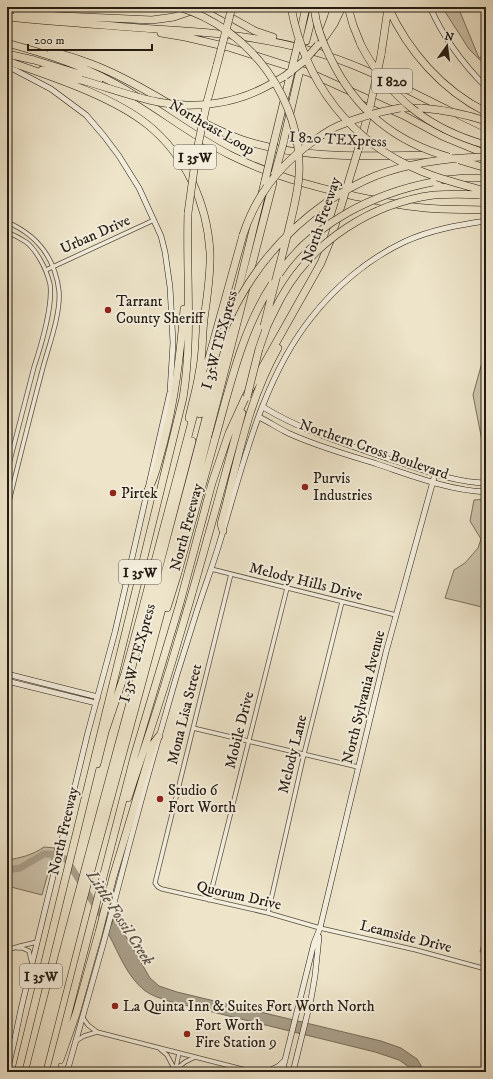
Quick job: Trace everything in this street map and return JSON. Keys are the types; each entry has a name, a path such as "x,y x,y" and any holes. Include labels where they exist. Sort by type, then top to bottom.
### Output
{"highway":[{"path":"118,817 124,810 155,716 220,497 259,349 298,187 299,158 294,128 284,99 277,85 251,50 237,38 217,24 178,7"},
{"path":"7,14 135,20 167,18 203,7"},
{"path":"212,7 255,31 293,46"},
{"name":"North Freeway","path":"18,1072 183,398 189,343 188,213 196,154 207,102 232,7"},
{"path":"291,7 299,41 313,74 328,98 354,128 370,142 404,164 438,178 486,191"},
{"name":"I 35W TEXpress","path":"39,1072 82,904 154,641 283,144 302,40 306,7"},
{"path":"314,7 320,35 334,66 345,85 363,107 379,122 407,141 438,154 486,168"},
{"name":"I 35W TEXpress","path":"302,40 314,7"},
{"path":"318,45 330,21 334,7"},
{"path":"7,61 163,103 190,105 215,103 241,97 265,88 285,76 299,65 318,45 334,24 342,7"},
{"path":"348,7 353,26 365,53 380,77 396,94 417,113 434,124 465,139 486,145"},
{"path":"388,7 404,38 430,70 462,98 486,112"},
{"name":"North Freeway","path":"53,1072 118,817 144,722 180,603 212,483 229,433 241,407 321,263 330,241 370,107 381,55 388,7"},
{"name":"I 820","path":"7,17 228,34 293,46 338,59 383,77 486,128"},
{"name":"I 820 TEXpress","path":"137,27 147,31 185,37 228,47 310,73 403,115 456,142 486,154"},
{"name":"Northeast Loop","path":"7,43 41,52 88,70 128,92 225,152 288,179 404,206 486,210"},
{"name":"I 820 TEXpress","path":"41,52 57,53 105,69 218,130 266,147 310,154 448,155 486,161"},
{"path":"7,54 34,60 85,75 128,92"},
{"path":"7,61 100,98 148,125 169,147 185,169 200,200 208,235 210,253 209,272 200,372 178,465 178,475"},
{"name":"I 35W TEXpress","path":"32,1072 86,864 213,391 274,142 295,73"},
{"path":"73,843 79,836 105,732 140,622 243,235 256,203 266,186 281,168 308,145 336,126 376,112 407,108 442,109 486,121"},
{"path":"124,722 123,716 159,567 210,373 223,334 233,312 254,274 280,243 304,220 339,195 365,180 438,160 486,157"},
{"path":"154,641 160,630 177,576 239,355 261,302 282,270 306,243 321,231 341,217 366,203 413,186 442,180 486,178"},
{"path":"259,349 267,326 276,307 293,279 311,257 336,235 376,212 411,200 445,195 486,196"},
{"path":"147,492 153,481 171,412 177,377 184,308 188,299"},
{"path":"223,531 221,524 242,436 260,386 280,346 282,333"},
{"path":"57,1072 76,1014 108,894 153,744 159,736"}],"main road":[{"path":"430,7 447,38 468,67 486,86"},
{"name":"North Freeway","path":"7,67 31,78 60,95 86,115 104,136 139,188 161,236 168,270 173,353 170,392 115,632 88,732 7,1072"},
{"path":"67,1072 159,736 259,417 286,356 309,320 321,305 358,271 383,254 403,242 430,232 459,224 486,221"},
{"name":"Northern Cross Boulevard","path":"263,407 298,426 356,448 449,478 486,483"},
{"name":"Northern Cross Boulevard","path":"259,417 300,438 433,483 469,491 486,492"},
{"path":"352,456 356,448"},
{"name":"North Sylvania Avenue","path":"293,1072 311,999 320,928 358,767 396,615 435,474"},
{"path":"7,674 98,697"},
{"path":"7,681 96,702"},
{"name":"North Sylvania Avenue","path":"282,1072 314,943 320,928"},
{"path":"300,997 311,999"},
{"path":"268,1072 286,1060"}],"street":[{"name":"Urban Drive","path":"46,270 154,220"},
{"path":"7,222 19,227 45,250 57,280 59,299 52,334 7,510"},
{"path":"7,232 28,243 36,251 46,270 50,283 49,306 39,352 7,472"},
{"path":"34,368 42,369"},
{"path":"14,446 22,448"},
{"name":"Melody Hills Drive","path":"211,569 396,615"},
{"name":"Mona Lisa Street","path":"155,883 231,574"},
{"name":"Mobile Drive","path":"209,900 287,588"},
{"name":"Melody Lane","path":"268,913 304,754 342,602"},
{"path":"193,728 358,767"},
{"name":"Quorum Drive","path":"155,883 162,889 268,913 320,928"},
{"name":"Leamside Drive","path":"320,928 416,950 486,969"},
{"path":"7,950 37,942"},
{"path":"14,948 22,948 29,951 32,965"},
{"path":"83,1018 88,1025 97,1032 254,1072"},
{"path":"75,1042 84,1036 97,1032"},
{"path":"159,1048 167,1055 175,1071"},
{"path":"175,1071 179,1053"},
{"path":"175,1071 185,1062 196,1057"}],"shaded area":[{"path":"442,7 458,7 479,58 482,56 486,62 486,66 469,49"},
{"path":"486,348 486,461 473,395"},
{"path":"486,499 486,608 445,598 454,570 465,563 478,548 481,539 470,521 474,500"},
{"path":"44,847 55,848 42,895 7,886 7,860 26,856"},
{"path":"114,916 150,978 159,986 177,992 381,1041 401,1048 417,1059 425,1072 416,1072 399,1060 375,1052 172,1002 150,994 133,978 109,935"},
{"path":"486,928 486,953 480,952"}],"waterway":[{"name":"Little Fossil Creek","path":"7,870 20,868 44,854 50,854 66,859 115,937"}],"place":[{"name":"Tarrant County Sheriff","path":"108,310"},
{"name":"Purvis Industries","path":"305,487"},
{"name":"Pirtek","path":"113,493"},
{"name":"Studio 6 Fort Worth","path":"160,799"},
{"name":"La Quinta Inn & Suites Fort Worth North","path":"115,1006"},
{"name":"Fort Worth Fire Station 9","path":"187,1034"}]}
